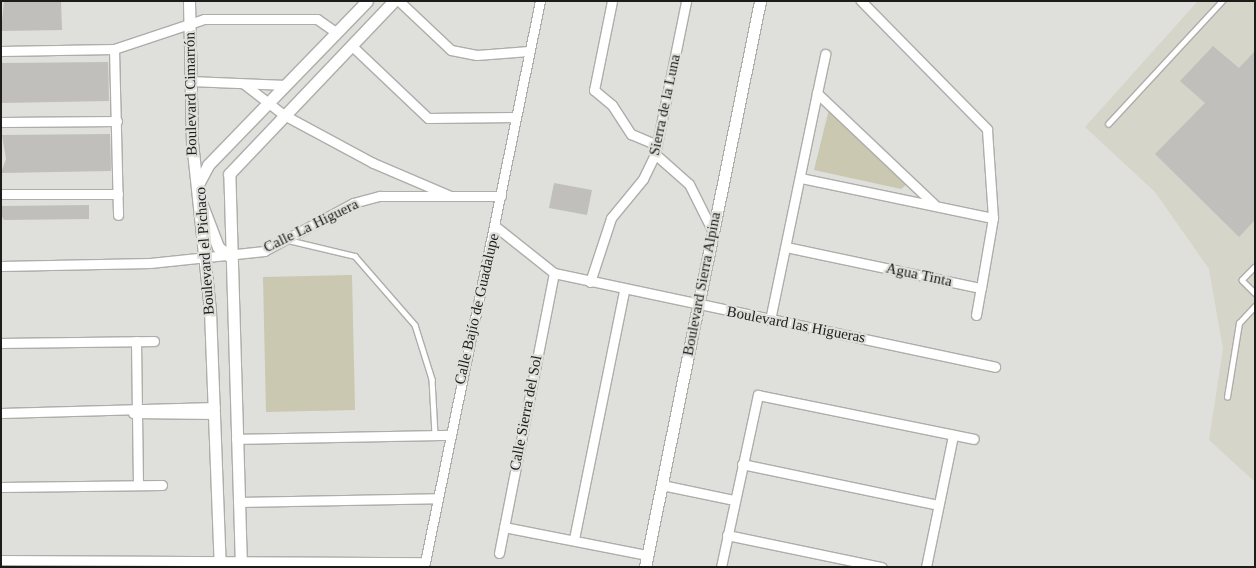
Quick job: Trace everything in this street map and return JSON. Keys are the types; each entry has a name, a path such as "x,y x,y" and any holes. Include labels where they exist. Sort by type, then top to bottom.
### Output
{"street":[{"name":"Boulevard Cimarrón","path":"189,1 190,81 198,192"},
{"name":"Boulevard el Pichaco","path":"219,562 215,411 205,257 198,192 208,165 367,1"},
{"name":"Boulevard el Pichaco","path":"241,563 228,255 229,174 394,1"},
{"path":"399,1 451,50 478,55 529,51"},
{"name":"Calle Bajío de Guadalupe","path":"425,564 540,1"},
{"path":"612,1 594,90 612,104 631,134 656,150 689,184 713,232"},
{"name":"Sierra de la Luna","path":"590,282 607,226 644,179 656,150 686,1"},
{"name":"Boulevard Sierra Alpina","path":"646,561 760,1"},
{"path":"861,1 987,129 993,218 976,315"},
{"path":"1,51 114,49 167,32 190,21 317,19 337,33"},
{"path":"351,45 428,118 515,117"},
{"path":"114,49 118,215"},
{"path":"770,320 801,178 825,54"},
{"path":"190,81 286,85"},
{"path":"244,84 284,115 373,163 453,197"},
{"path":"817,94 934,204"},
{"path":"1,122 117,122"},
{"path":"801,178 934,204 993,218"},
{"path":"198,192 218,247 228,255"},
{"path":"1,194 118,194"},
{"name":"Calle La Higuera","path":"1,266 142,264 264,251 288,240 353,203 380,196 501,196"},
{"name":"Boulevard las Higueras","path":"495,226 554,273 624,290 995,367"},
{"name":"Agua Tinta","path":"786,247 981,288"},
{"name":"Calle Sierra del Sol","path":"499,553 554,273"},
{"path":"574,539 624,290"},
{"path":"136,341 138,485"},
{"path":"1,343 154,341"},
{"path":"721,567 758,395 974,439"},
{"path":"1,413 215,411"},
{"path":"236,439 450,435"},
{"path":"926,567 953,435"},
{"path":"742,464 938,505"},
{"path":"1,486 162,485"},
{"path":"662,485 734,500"},
{"path":"238,502 438,498"},
{"path":"504,526 574,539 646,561"},
{"path":"727,535 882,567"},
{"path":"1,560 425,564"}],"lane":[{"path":"1108,124 1222,1"},
{"path":"288,240 355,256 415,326 432,379 435,435"},
{"path":"1255,268 1242,280 1255,293"},
{"path":"1227,397 1239,323 1255,306"}],"shaded area":[{"path":"1198,1 1255,1 1255,482 1209,440 1223,349 1209,269 1155,192 1085,127"},
{"path":"829,109 907,184 901,189 814,170"},
{"path":"352,275 355,410 266,412 263,277"}],"building":[{"path":"4,1 61,1 62,30 1,31"},
{"path":"1213,46 1239,68 1255,51 1255,220 1239,237 1155,154 1205,103 1180,81"},
{"path":"108,62 109,101 1,103 1,63"},
{"path":"110,134 111,171 1,173 6,159 2,135"},
{"path":"554,183 592,190 587,215 549,208"},
{"path":"89,205 89,219 4,220 1,215 1,206"}]}
